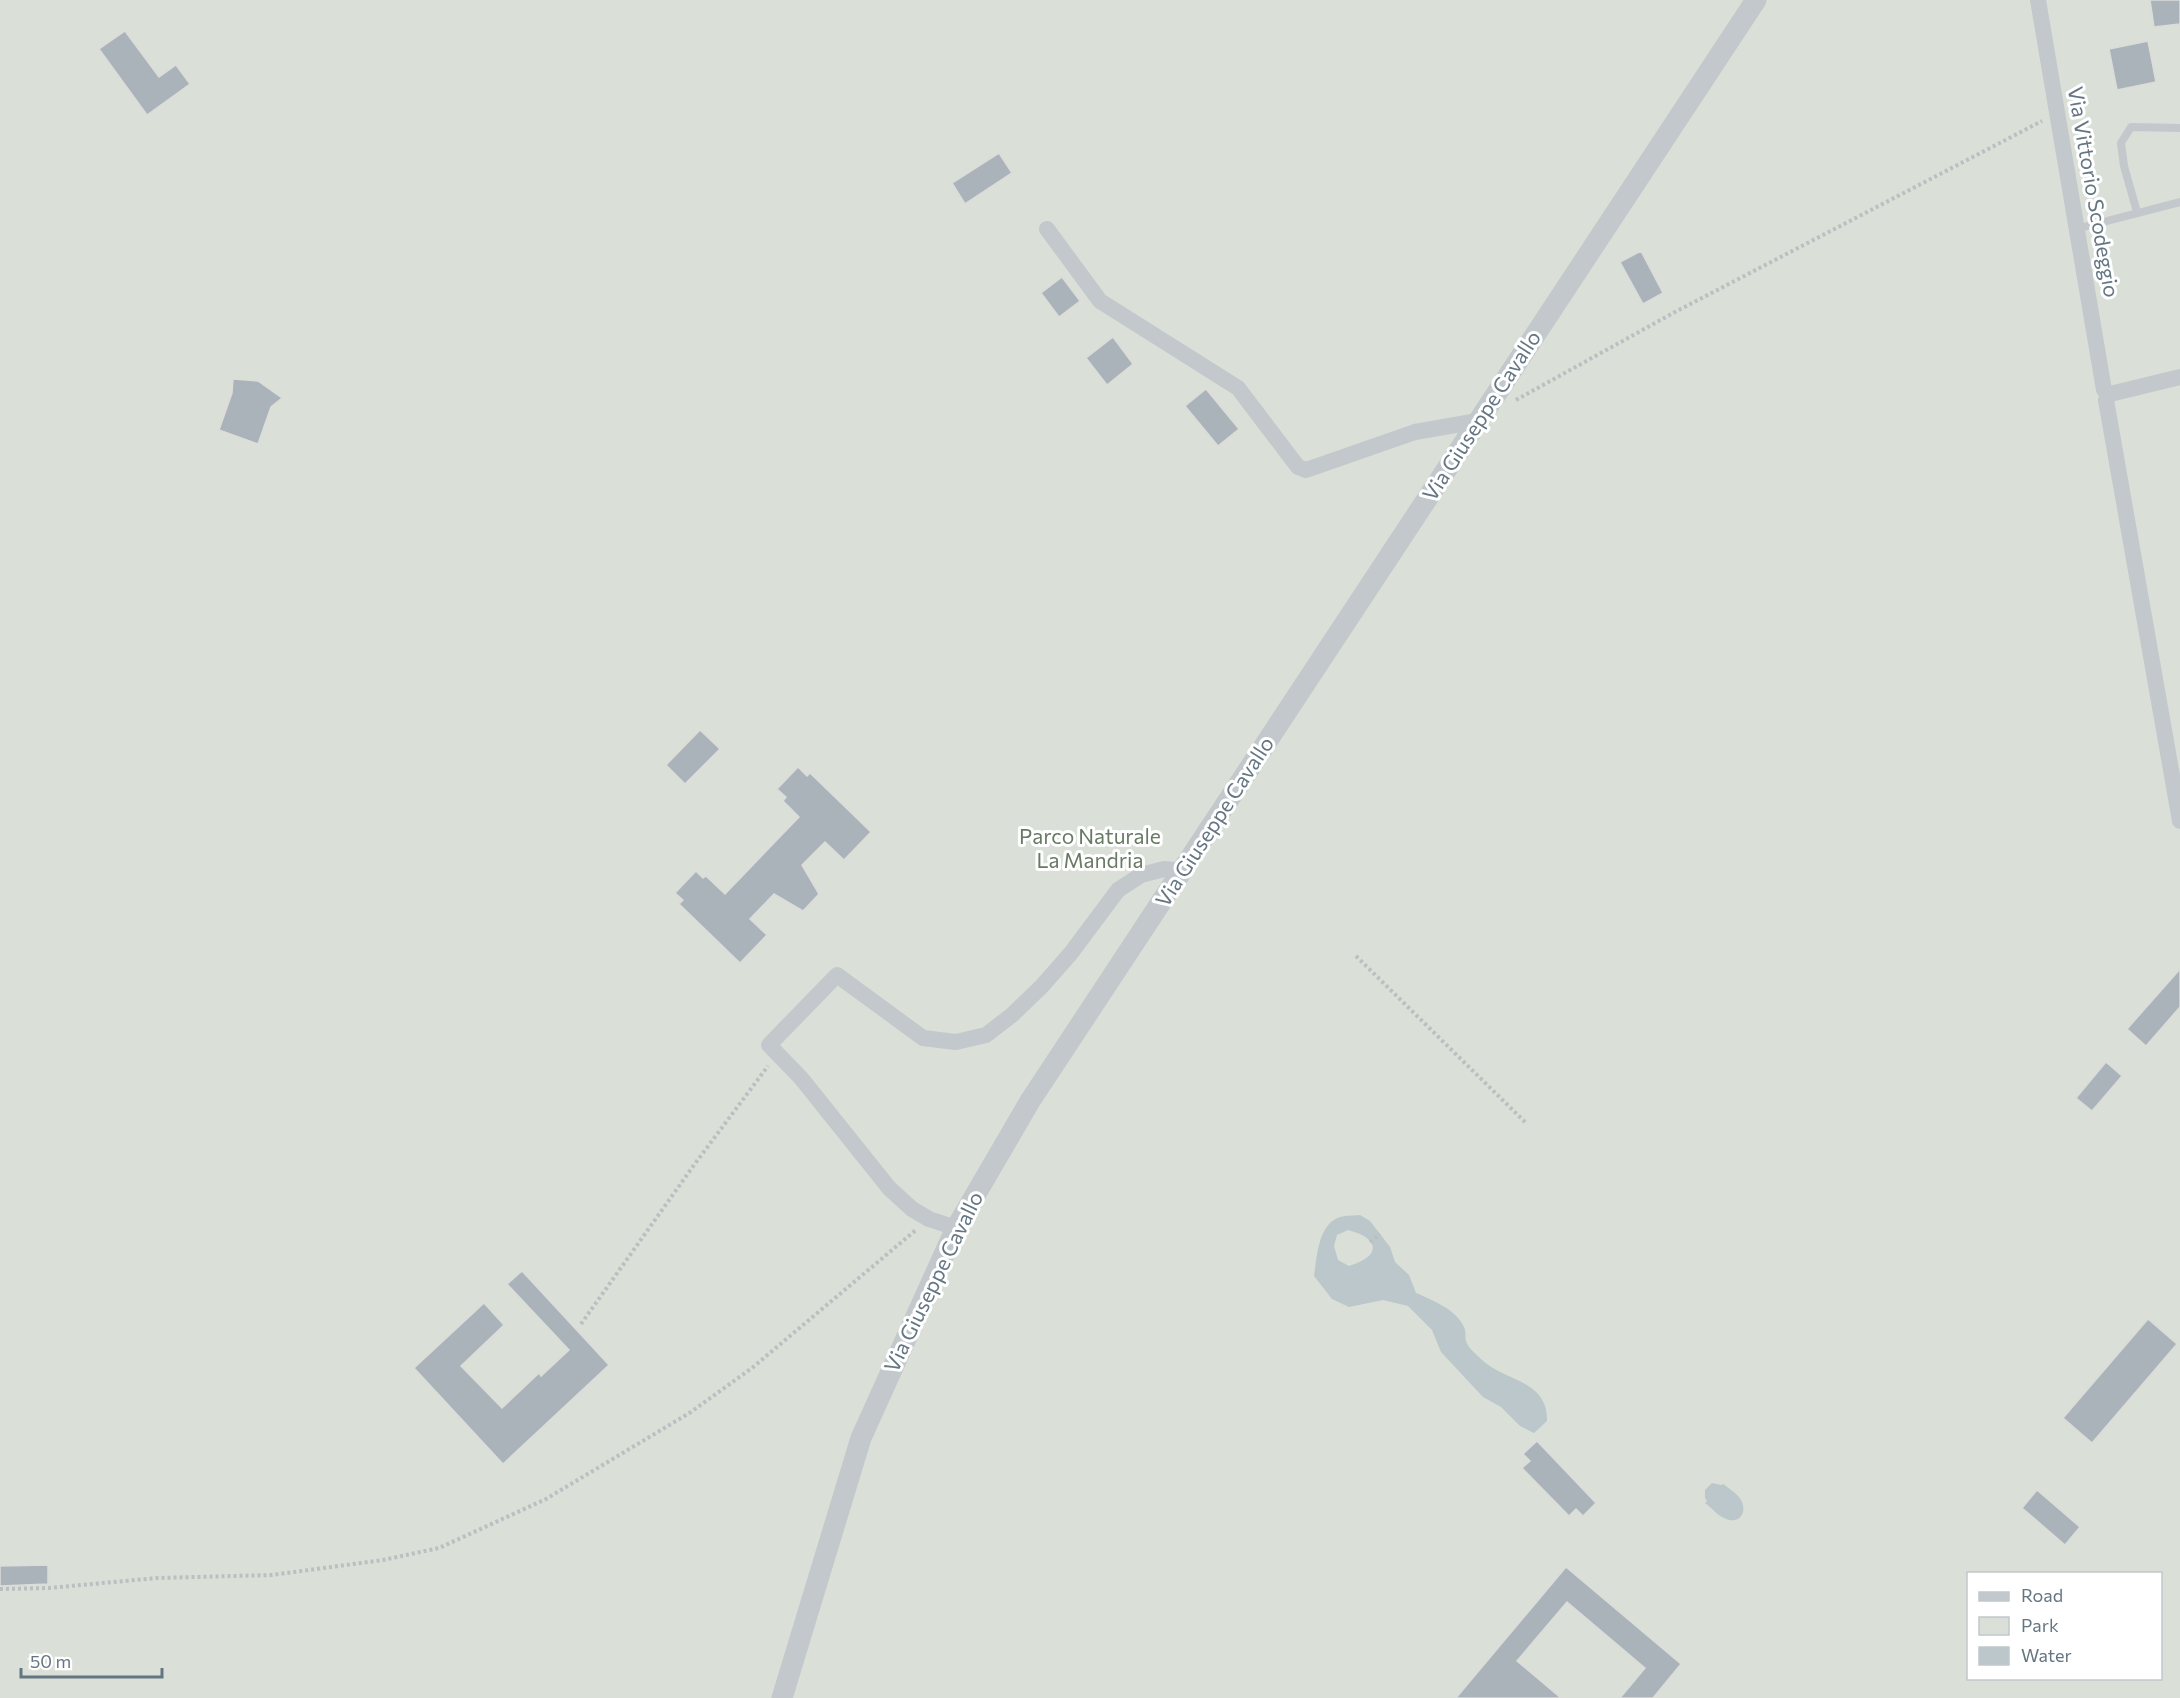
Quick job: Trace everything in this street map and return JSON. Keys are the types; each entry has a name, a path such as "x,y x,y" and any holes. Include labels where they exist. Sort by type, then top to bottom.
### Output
{"street":[{"name":"Via Giuseppe Cavallo","path":"782,1698 861,1438 956,1228 1030,1101 1756,0"},
{"name":"Via Vittorio Scodeggio","path":"2038,0 2180,821"},
{"path":"1047,229 1100,301 1238,388 1298,467 1306,470 1415,432 1478,421"},
{"path":"2107,395 2180,377"},
{"path":"956,1228 929,1219 912,1209 889,1188 801,1077 769,1045 837,975 923,1038 956,1042 986,1035 1012,1015 1042,986 1071,953 1118,890 1141,875 1164,869 1183,871"}],"lane":[{"path":"2137,212 2124,166 2121,143 2131,127 2180,128"},
{"path":"2076,229 2180,202"}],"path":[{"path":"1509,404 1675,312 2056,114"},
{"path":"1356,956 1527,1124"},
{"path":"581,1324 777,1053"},
{"path":"0,1589 49,1588 157,1578 272,1575 382,1560 439,1548 546,1499 691,1412 752,1368 929,1219"},
{"path":"1370,1242 1380,1234"}],"green space":[{"name":"Parco Naturale La Mandria","path":"0,0 2180,0 2180,1698 0,1698"}],"water":[{"path":"1360,1215 1370,1221 1390,1247 1395,1262 1409,1275 1416,1293 1443,1306 1461,1321 1470,1348 1490,1367 1533,1389 1540,1397 1545,1407 1547,1421 1534,1433 1520,1426 1501,1407 1483,1397 1441,1352 1432,1330 1408,1306 1383,1300 1349,1307 1332,1299 1314,1276 1320,1242 1327,1226 1333,1221 1342,1216","holes":["1348,1230 1359,1233 1371,1242 1372,1252 1360,1262 1349,1266 1338,1260 1334,1246 1337,1235"]},
{"path":"1712,1483 1723,1484 1740,1498 1743,1513 1738,1519 1724,1518 1705,1503 1707,1501 1705,1490"}],"building":[{"path":"2150,0 2180,0 2180,24 2154,27"},
{"path":"125,31 159,77 176,65 190,84 147,115 99,49"},
{"path":"2148,41 2156,82 2117,90 2109,49"},
{"path":"999,153 1012,173 965,204 952,183"},
{"path":"1641,251 1663,293 1643,304 1620,262"},
{"path":"1062,277 1080,301 1059,317 1041,293"},
{"path":"1113,337 1133,364 1107,385 1086,358"},
{"path":"233,379 258,381 282,398 271,407 258,444 219,430 232,393"},
{"path":"1206,389 1239,429 1218,446 1185,406"},
{"path":"700,730 720,749 685,784 666,765"},
{"path":"798,767 807,776 810,773 871,832 844,860 825,842 802,865 819,894 803,911 774,894 750,919 767,935 740,963 679,904 683,900 675,893 696,871 703,878 706,876 725,894 799,817 783,801 786,797 777,789"},
{"path":"2180,969 2180,1007 2146,1046 2127,1029"},
{"path":"2106,1062 2122,1076 2092,1111 2076,1098"},
{"path":"522,1271 609,1365 503,1464 414,1368 484,1303 504,1325 461,1366 502,1408 539,1373 541,1376 569,1350 507,1284"},
{"path":"2148,1319 2177,1344 2092,1443 2063,1418"},
{"path":"1537,1441 1596,1503 1583,1516 1576,1509 1569,1516 1522,1468 1530,1461 1523,1454"},
{"path":"2037,1490 2080,1527 2065,1545 2022,1508"},
{"path":"48,1565 48,1584 0,1586 0,1566"},
{"path":"1566,1567 1681,1664 1653,1698 1620,1698 1645,1668 1567,1602 1517,1661 1561,1698 1456,1698"}]}
